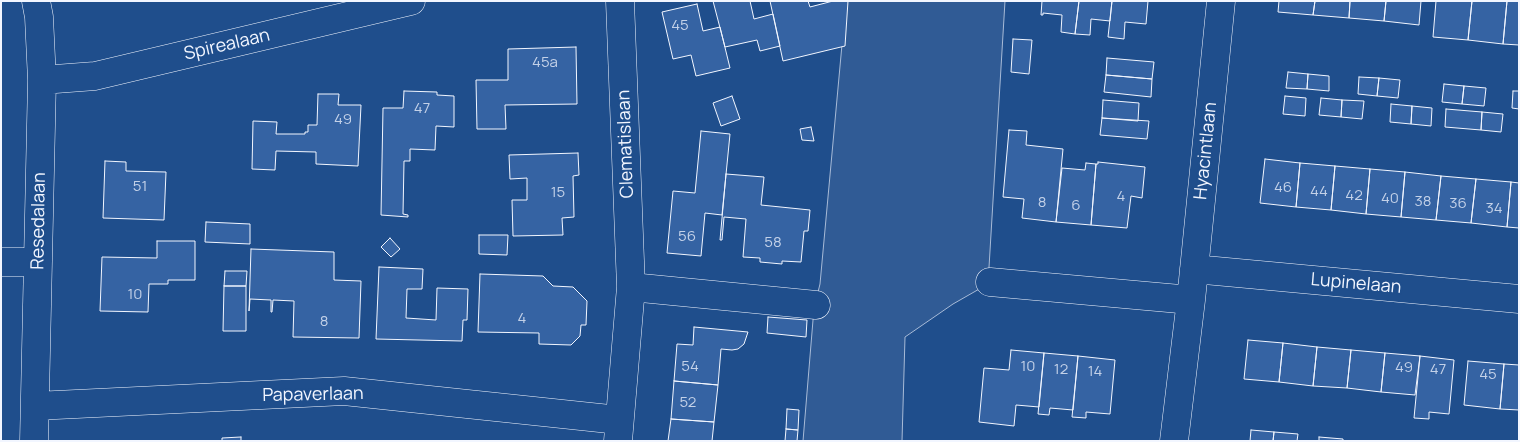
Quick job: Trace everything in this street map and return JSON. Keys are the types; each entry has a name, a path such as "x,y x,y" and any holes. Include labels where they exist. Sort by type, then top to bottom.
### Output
{"street":[{"name":"Resedalaan","path":"34,441 42,80 39,17 36,1"},
{"name":"Spirealaan","path":"42,80 95,76 411,1"},
{"name":"Clematislaan","path":"618,431 631,287 620,1"},
{"name":"Hyacintlaan","path":"1174,441 1194,269 1221,1"},
{"path":"1,262 38,262"},
{"name":"Lupinelaan","path":"1194,269 1519,299"},
{"path":"990,282 1190,300"},
{"path":"631,287 816,305"},
{"name":"Papaverlaan","path":"35,406 344,391 618,431"}],"shaded area":[{"path":"846,1 1005,1 988,284 953,304 905,337 902,441 803,441 814,308 820,284"}],"building":[{"path":"713,1 750,1 754,19 773,14 780,46 760,51 757,40 725,47"},
{"path":"770,1 808,1 810,7 833,1 848,1 845,46 783,61"},
{"path":"1042,1 1079,1 1075,34 1061,32 1062,15 1043,13 1041,15"},
{"path":"1079,1 1112,1 1110,21 1091,19 1090,35 1075,34"},
{"path":"1112,1 1148,1 1146,24 1125,22 1124,39 1108,37"},
{"path":"1279,1 1315,1 1313,15 1278,12"},
{"path":"1315,1 1350,1 1349,18 1313,15"},
{"path":"1350,1 1386,1 1384,21 1349,18"},
{"path":"1386,1 1421,1 1419,25 1384,21"},
{"path":"1436,1 1472,1 1468,40 1433,37"},
{"path":"1472,1 1507,1 1503,44 1468,40"},
{"path":"1507,1 1519,1 1519,45 1503,44"},
{"path":"697,4 703,31 720,27 730,68 696,76 691,55 673,59 662,12"},
{"path":"1013,39 1032,40 1029,74 1011,72"},
{"path":"576,47 577,104 505,105 506,129 477,129 476,80 508,80 508,49"},
{"path":"1107,58 1154,62 1152,79 1106,75"},
{"path":"1288,72 1308,74 1307,89 1286,88"},
{"path":"1308,74 1329,76 1329,91 1307,89"},
{"path":"1106,75 1152,79 1151,97 1104,92"},
{"path":"1359,77 1379,78 1377,96 1358,94"},
{"path":"1379,78 1400,80 1398,98 1377,96"},
{"path":"1444,84 1464,86 1462,104 1442,102"},
{"path":"1464,86 1486,88 1484,106 1462,104"},
{"path":"404,91 437,92 437,95 454,96 454,127 436,126 435,150 410,149 410,161 404,161 403,214 408,215 408,217 381,215 383,108 403,108"},
{"path":"1513,91 1519,91 1519,109 1512,108"},
{"path":"318,94 339,94 338,105 361,105 358,166 316,164 316,152 276,151 275,170 252,169 253,121 277,122 276,134 305,134 305,132 308,132 308,125 317,125"},
{"path":"732,96 740,119 721,126 713,103"},
{"path":"1285,96 1306,98 1305,116 1283,114"},
{"path":"1321,98 1342,100 1341,117 1319,115"},
{"path":"1103,100 1139,103 1138,121 1102,118"},
{"path":"1342,100 1364,101 1362,119 1341,117"},
{"path":"1391,104 1412,106 1411,124 1390,122"},
{"path":"1412,106 1432,108 1431,126 1411,124"},
{"path":"1446,109 1482,112 1481,130 1445,127"},
{"path":"1482,112 1503,114 1501,132 1481,130"},
{"path":"1102,118 1149,121 1147,139 1100,135"},
{"path":"811,127 814,141 802,140 800,129"},
{"path":"1009,130 1027,131 1026,145 1063,149 1056,222 1022,218 1024,199 1003,197"},
{"path":"701,131 730,134 722,215 705,213 701,256 667,253 673,191 695,193"},
{"path":"578,153 579,175 573,176 574,217 562,218 563,235 513,236 512,200 527,200 527,178 510,179 509,155"},
{"path":"1265,159 1300,163 1296,207 1260,203"},
{"path":"105,161 126,162 126,171 166,172 164,220 103,218"},
{"path":"1098,162 1145,167 1142,198 1131,196 1127,228 1091,225 1096,164"},
{"path":"1086,163 1096,164 1091,225 1056,222 1062,168 1085,170"},
{"path":"1300,163 1335,166 1331,210 1296,207"},
{"path":"1335,166 1370,169 1366,214 1331,210"},
{"path":"1370,169 1405,172 1401,217 1366,214"},
{"path":"1405,172 1441,176 1436,220 1401,217"},
{"path":"726,174 764,177 761,205 810,210 808,231 804,231 801,262 782,261 782,264 760,262 760,258 743,257 746,219 724,217 722,240 720,240"},
{"path":"1441,176 1476,179 1471,223 1436,220"},
{"path":"1476,179 1511,182 1507,227 1471,223"},
{"path":"1511,182 1519,183 1519,228 1507,227"},
{"path":"206,222 250,224 250,244 205,242"},
{"path":"479,235 508,235 507,255 479,254"},
{"path":"390,238 400,249 391,257 381,247"},
{"path":"157,241 195,241 195,280 168,280 168,284 149,284 148,312 100,311 102,257 157,258"},
{"path":"251,249 334,252 334,280 361,281 359,338 293,337 294,301 273,300 271,312 271,300 250,299 249,311"},
{"path":"379,267 423,269 422,289 407,289 406,318 436,320 437,288 468,289 467,320 463,320 462,341 376,339"},
{"path":"225,271 247,271 246,286 224,286"},
{"path":"480,274 543,276 553,286 573,287 587,301 586,325 581,325 580,336 571,345 539,344 539,333 478,332"},
{"path":"224,286 246,286 246,331 223,331"},
{"path":"768,317 807,320 806,337 767,333"},
{"path":"694,327 748,332 744,344 738,349 721,349 718,385 674,381 677,344 693,345"},
{"path":"1248,340 1283,343 1279,382 1244,379"},
{"path":"1283,343 1317,347 1313,386 1279,382"},
{"path":"1317,347 1351,350 1347,388 1313,386"},
{"path":"1011,350 1044,353 1039,407 1016,405 1014,426 979,422 984,368 1009,370"},
{"path":"1351,350 1385,353 1381,392 1347,388"},
{"path":"1044,353 1078,356 1073,410 1050,408 1049,415 1038,414"},
{"path":"1385,353 1420,356 1415,395 1381,392"},
{"path":"1078,356 1115,360 1110,414 1086,412 1086,418 1072,417"},
{"path":"1420,356 1454,360 1449,414 1429,412 1429,419 1414,418"},
{"path":"1468,361 1504,364 1500,409 1464,405"},
{"path":"1504,364 1519,365 1519,410 1500,409"},
{"path":"674,381 718,385 714,422 671,419"},
{"path":"787,409 799,410 798,430 786,429"},
{"path":"671,419 714,422 712,441 668,441"},
{"path":"786,429 798,430 797,441 785,441"},
{"path":"1251,430 1274,432 1273,441 1250,441"},
{"path":"1274,432 1298,434 1297,441 1273,441"},
{"path":"241,437 241,441 222,441 222,438"},
{"path":"1319,437 1343,439 1343,441 1319,441"}]}
